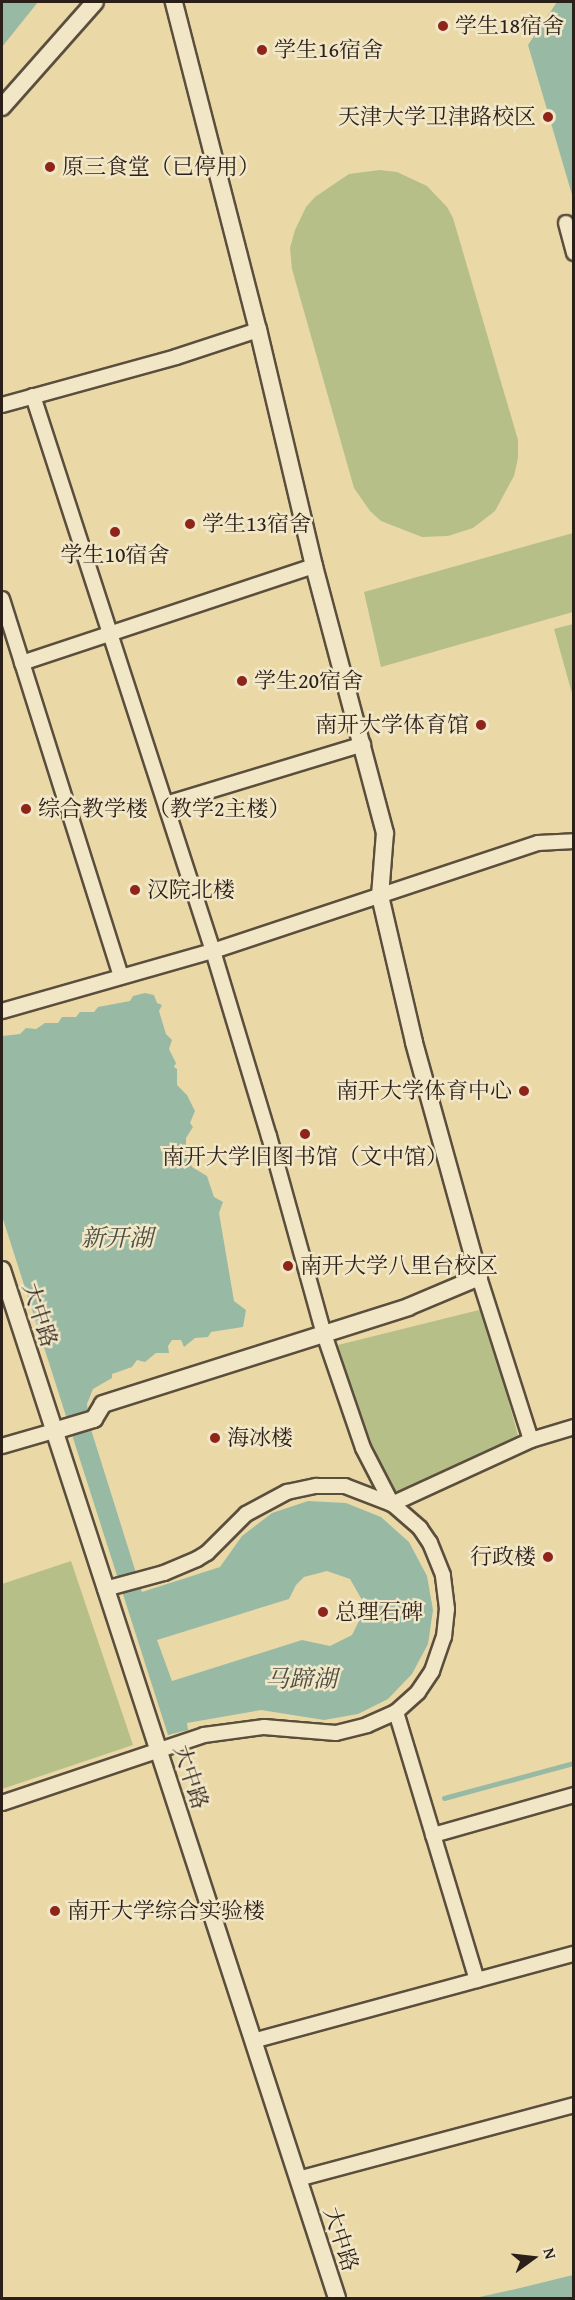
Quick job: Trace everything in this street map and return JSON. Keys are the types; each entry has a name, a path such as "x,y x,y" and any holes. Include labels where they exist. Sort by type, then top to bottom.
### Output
{"street":[{"path":"2,107 95,2"},
{"path":"174,2 258,330 315,566 385,833 380,896 414,1042 479,1277 531,1440"},
{"path":"566,224 573,253"},
{"path":"2,405 176,357 258,330"},
{"path":"33,396 213,951 269,1136 324,1334 363,1448 392,1504"},
{"path":"22,663 315,566"},
{"path":"2,599 121,975"},
{"path":"166,804 363,744"},
{"path":"2,1011 121,975 213,951 538,843 573,841"},
{"name":"大中路","path":"2,1270 59,1429 111,1587 158,1750 337,2298"},
{"path":"2,1446 94,1419 103,1404 408,1307 479,1277"},
{"path":"392,1504 531,1440 573,1428"},
{"path":"2,1803 204,1735 264,1727 336,1733 368,1725 396,1712 418,1692 432,1671 444,1636 447,1609 442,1575 430,1544 420,1528 392,1504 345,1486 316,1486 287,1492 246,1514 207,1553 197,1559 111,1587"},
{"path":"396,1712 477,1980"},
{"path":"433,1835 573,1795"},
{"path":"253,2041 573,1953"},
{"path":"297,2179 573,2105"}],"green space":[{"path":"380,170 397,172 427,186 447,207 453,218 518,440 518,458 514,476 495,511 473,528 448,536 422,537 381,521 370,511 354,488 292,269 290,248 295,230 306,207 315,197 349,174"},
{"path":"573,533 573,612 381,667 364,592"},
{"path":"574,624 573,697 554,629"},
{"path":"483,1309 519,1439 395,1496 370,1448 338,1345"},
{"path":"71,1561 133,1745 2,1789 2,1584"}],"water":[{"path":"2,2 38,2 2,47"},
{"path":"557,2 573,2 573,198 528,45"},
{"name":"新开湖","path":"145,993 154,995 157,1003 162,1005 159,1011 166,1034 172,1040 169,1049 176,1063 174,1067 177,1069 177,1085 187,1095 195,1111 190,1123 193,1127 186,1138 186,1152 192,1167 207,1176 214,1197 223,1202 219,1213 234,1301 246,1310 243,1327 211,1332 208,1337 195,1338 184,1347 181,1340 172,1340 168,1346 169,1353 156,1353 145,1362 137,1360 132,1367 112,1374 112,1378 93,1389 87,1404 89,1423 142,1592 220,1567 242,1536 272,1513 308,1501 346,1503 381,1517 409,1542 427,1576 433,1610 428,1644 412,1674 388,1699 358,1714 324,1720 261,1710 187,1723 188,1730 168,1735 2,1216 2,1036 20,1034 26,1028 36,1029 45,1023 58,1023 62,1017 76,1017 80,1012 94,1012 98,1007 130,1001 133,996","holes":["327,1571 350,1579 362,1600 363,1613 352,1635 330,1646 302,1640 172,1681 157,1640 289,1599 296,1585 304,1577"]},
{"path":"573,2275 573,2298 475,2298 516,2289"}],"waterway":[{"path":"444,1798 574,1763"}],"place":[{"name":"学生18宿舍","path":"443,26"},
{"name":"学生16宿舍","path":"262,50"},
{"name":"天津大学卫津路校区","path":"548,117"},
{"name":"原三食堂（已停用）","path":"50,167"},
{"name":"学生13宿舍","path":"190,524"},
{"name":"学生10宿舍","path":"115,532"},
{"name":"学生20宿舍","path":"242,681"},
{"name":"南开大学体育馆","path":"481,725"},
{"name":"综合教学楼（教学2主楼）","path":"26,809"},
{"name":"汉院北楼","path":"135,890"},
{"name":"南开大学体育中心","path":"524,1091"},
{"name":"南开大学旧图书馆（文中馆）","path":"305,1134"},
{"name":"南开大学八里台校区","path":"288,1266"},
{"name":"海冰楼","path":"215,1438"},
{"name":"行政楼","path":"548,1557"},
{"name":"总理石碑","path":"323,1612"},
{"name":"南开大学综合实验楼","path":"55,1911"}],"water label":[{"name":"马蹄湖","path":"301,1679"}]}
